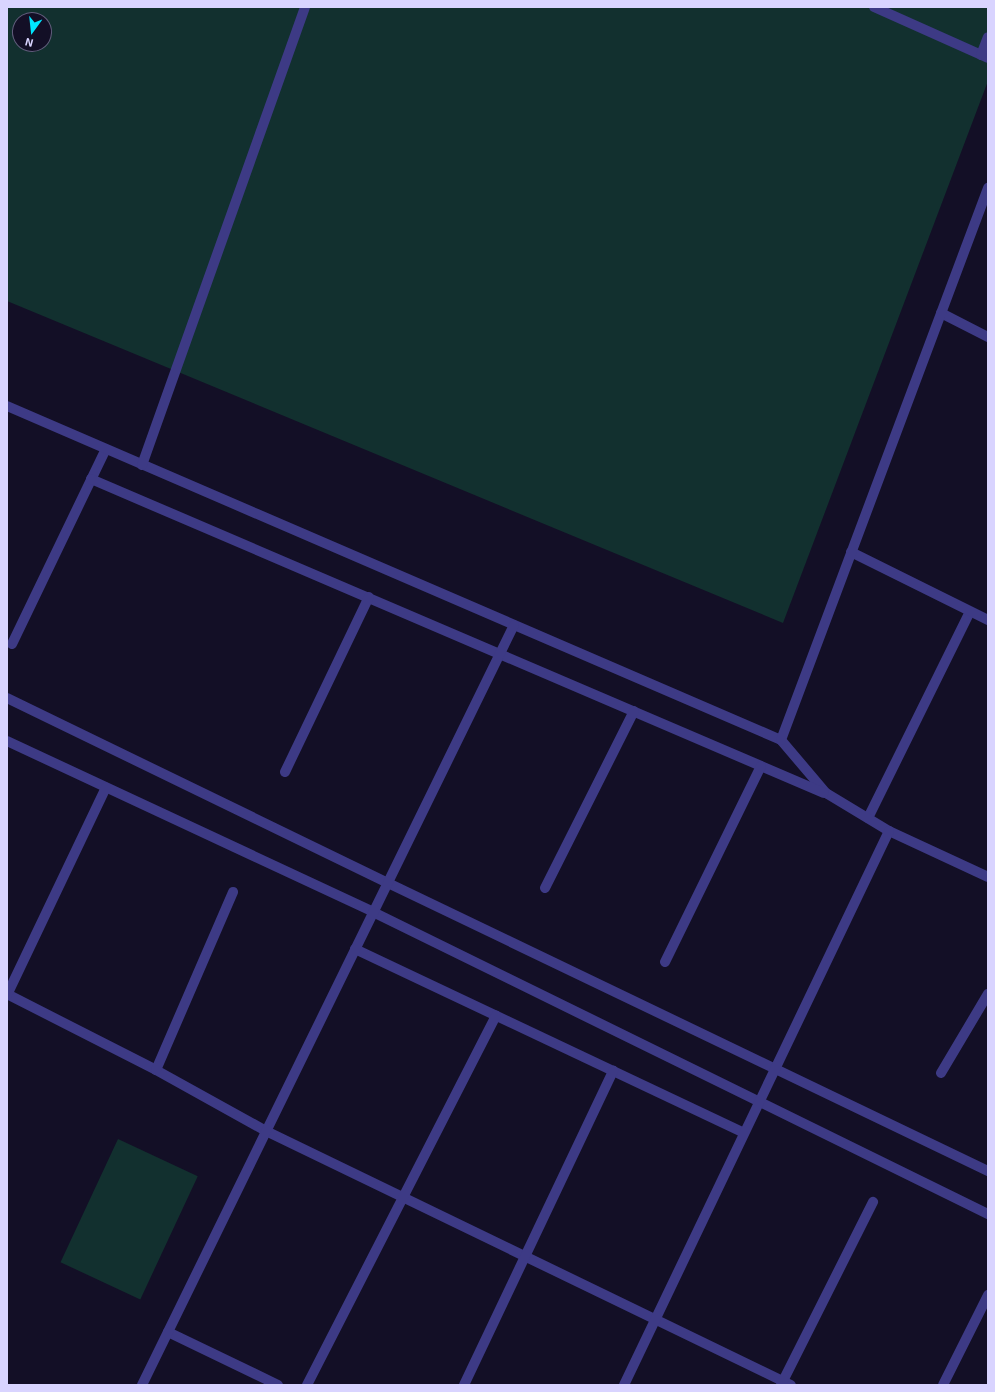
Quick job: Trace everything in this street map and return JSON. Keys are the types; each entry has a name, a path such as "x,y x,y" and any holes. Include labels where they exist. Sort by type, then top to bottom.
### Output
{"street":[{"path":"142,465 305,7"},
{"path":"874,7 985,56 988,37"},
{"path":"781,740 988,188"},
{"path":"941,313 988,336"},
{"path":"7,406 781,740 826,793"},
{"path":"12,644 106,449"},
{"path":"91,479 826,793 889,831 988,877"},
{"path":"851,552 988,620"},
{"path":"285,772 368,598"},
{"path":"868,818 970,612"},
{"path":"142,1385 514,625"},
{"path":"7,698 988,1171"},
{"path":"545,888 634,711"},
{"path":"7,741 374,912 760,1100 988,1214"},
{"path":"665,962 761,766"},
{"path":"106,787 7,994 156,1070 266,1131 655,1319 785,1384 873,1202"},
{"path":"624,1385 889,831"},
{"path":"156,1070 234,892"},
{"path":"355,949 744,1133"},
{"path":"941,1073 988,994"},
{"path":"307,1385 496,1016"},
{"path":"464,1385 613,1071"},
{"path":"943,1385 988,1295"},
{"path":"168,1332 278,1385"}],"green space":[{"path":"7,7 988,7 988,81 783,623 7,301"},
{"path":"118,1139 198,1176 140,1299 61,1262"}]}
